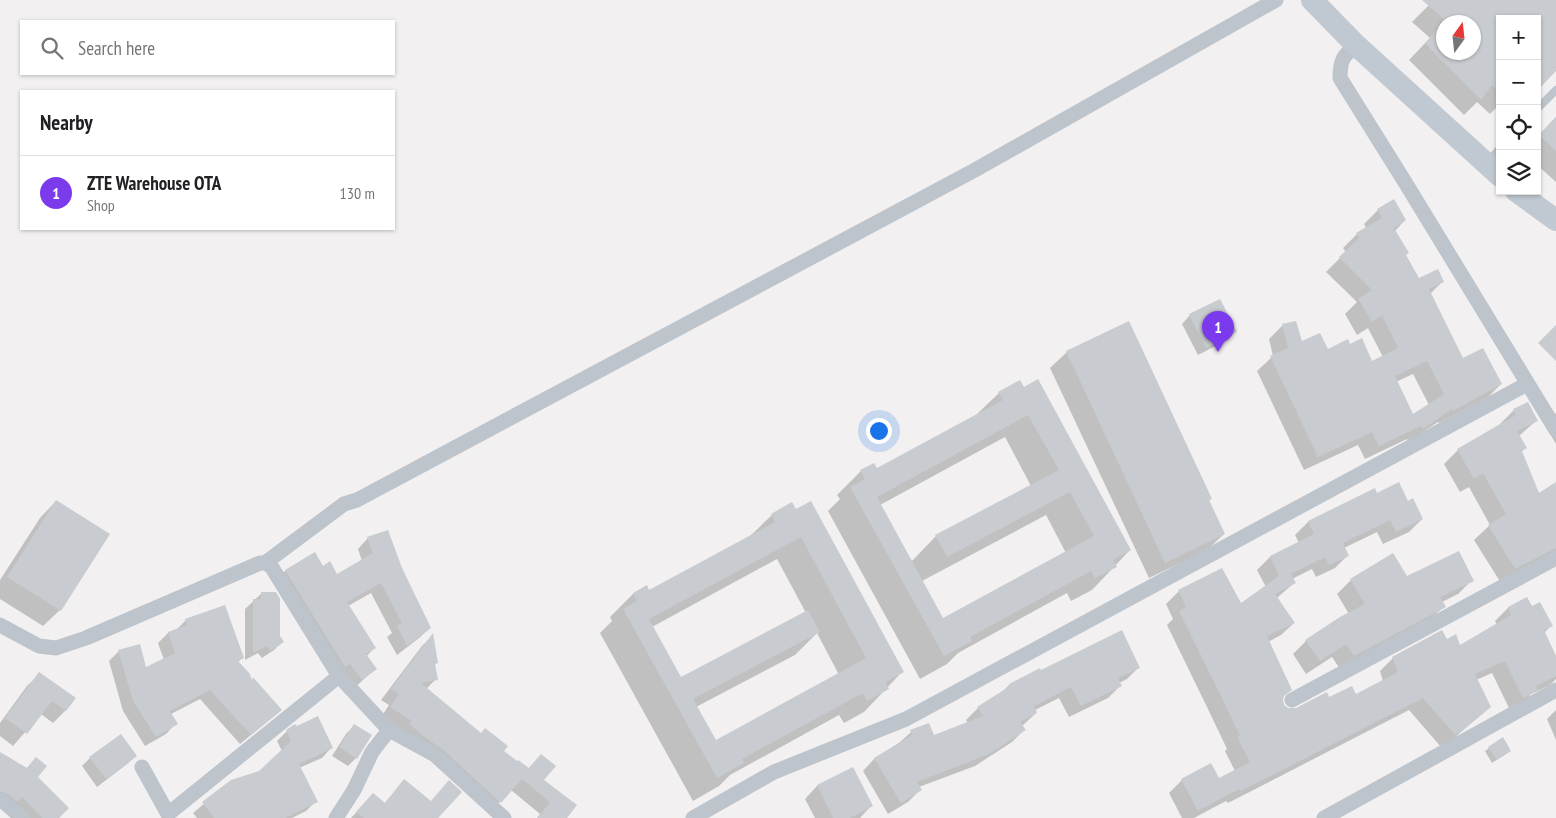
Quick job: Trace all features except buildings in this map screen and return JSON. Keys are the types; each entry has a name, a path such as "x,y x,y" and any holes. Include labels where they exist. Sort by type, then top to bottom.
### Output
{"main road":[{"path":"1312,0 1356,45 1495,163"},
{"path":"1522,195 1556,220"}],"street":[{"path":"0,625 39,646 56,648 86,638 251,567 265,563 344,504 357,500 975,170 1276,0"},
{"path":"1356,45 1344,56 1340,65 1340,78 1442,242 1526,384 1556,430"},
{"path":"693,818 774,772 906,719 1526,384"},
{"path":"1292,700 1556,558"},
{"path":"265,563 271,566 339,676 389,730 434,755 504,818"},
{"path":"142,767 168,814 339,676"},
{"path":"1324,818 1556,690"},
{"path":"336,818 354,790 372,752 389,730"},
{"path":"0,800 22,818"}],"lane":[{"path":"1541,105 1556,90"}],"place":[{"name":"ZTE Warehouse OTA","path":"1218,352"}]}
